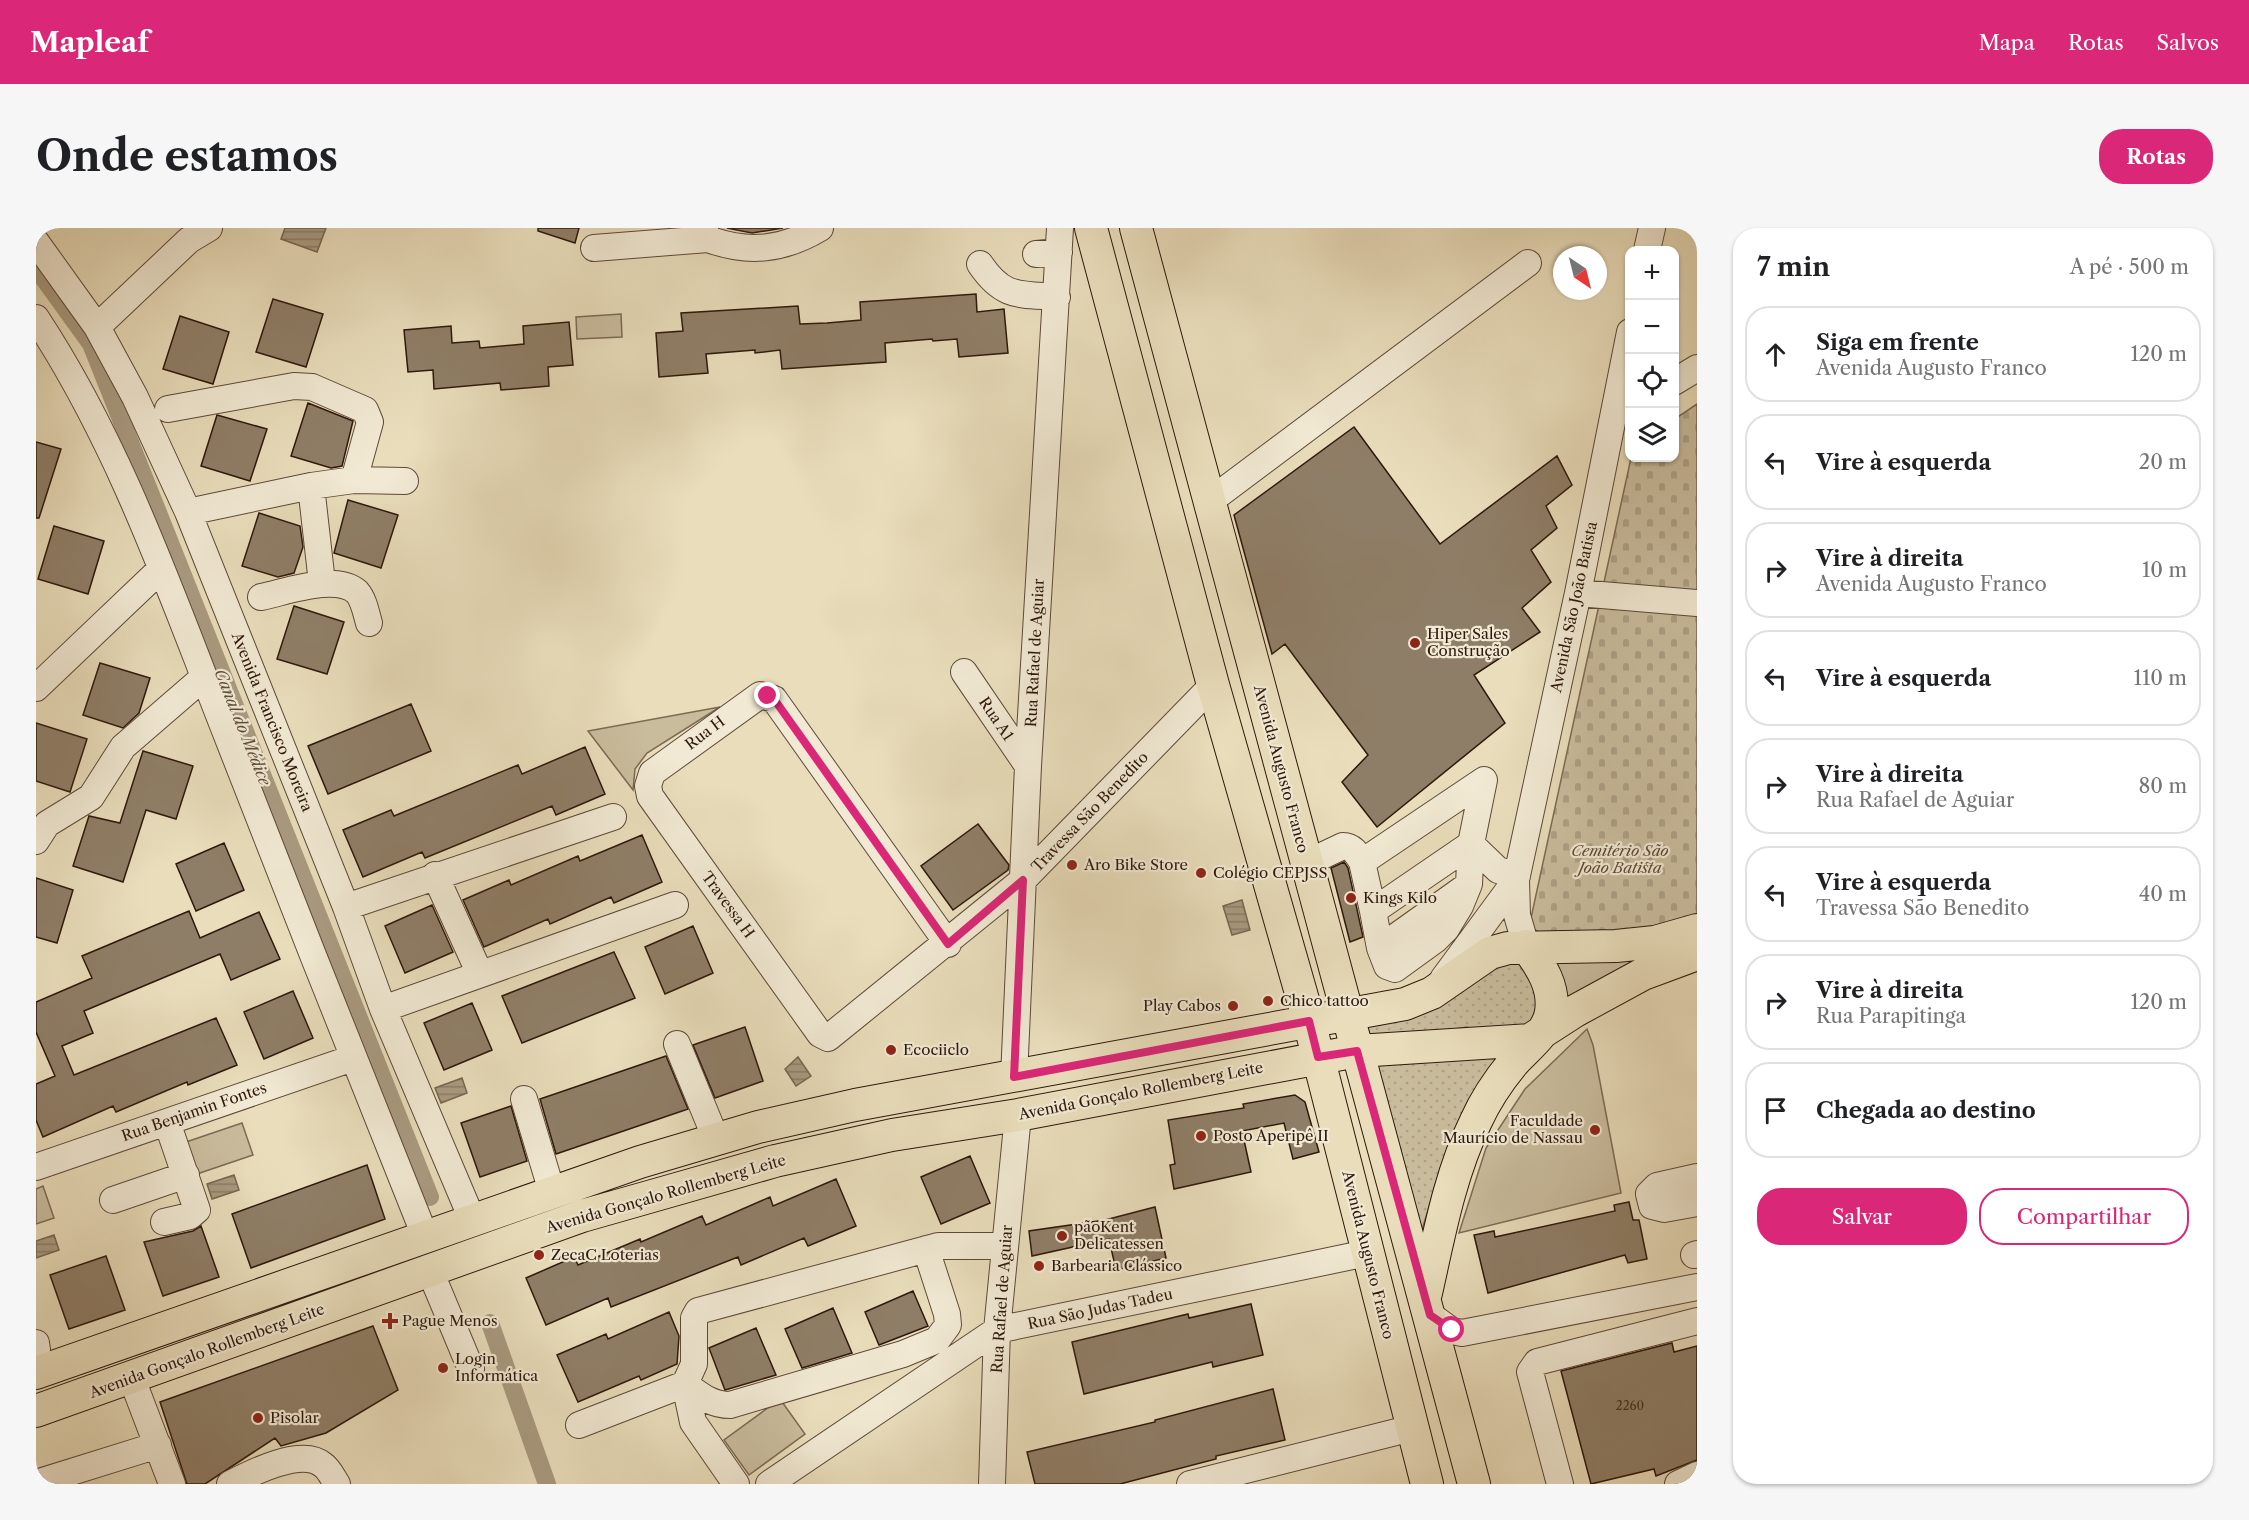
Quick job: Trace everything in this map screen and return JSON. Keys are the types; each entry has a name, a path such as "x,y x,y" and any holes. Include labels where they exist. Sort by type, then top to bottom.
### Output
{"main road":[{"name":"Avenida Augusto Franco","path":"1091,228 1213,685 1309,1021 1427,1484"},
{"name":"Avenida Augusto Franco","path":"1136,228 1474,1484"},
{"path":"36,1355 425,1236 640,1161 716,1139 855,1105 1405,1004 1432,993 1490,953 1526,946 1616,946 1655,942 1697,930"},
{"path":"1526,946 1544,974 1552,995 1551,1015 1540,1035"},
{"path":"1427,1306 1447,1205 1476,1120 1513,1064 1540,1035 1575,1011 1643,974 1697,954"},
{"name":"Avenida Gonçalo Rollemberg Leite","path":"36,1411 132,1379 582,1216 775,1161 892,1135 1018,1115 1318,1057 1357,1051 1442,1044 1519,1042 1540,1035"},
{"path":"582,1216 658,1181 660,1177 658,1167 640,1161"}],"street":[{"path":"594,248 706,233 722,244 772,249 799,240 820,228"},
{"path":"1648,246 1652,228"},
{"path":"97,327 193,232"},
{"name":"Avenida Francisco Moreira","path":"36,243 97,327 199,510 383,1009 472,1219"},
{"name":"Rua Rafael de Aguiar","path":"1014,1077 1028,766 1057,297 1050,254"},
{"path":"1210,501 1528,263"},
{"path":"980,264 992,282 1003,289 1057,297"},
{"path":"36,318 65,362 96,418 161,569 425,1236"},
{"name":"Avenida São João Batista","path":"1516,878 1578,593 1620,414 1627,354"},
{"path":"1679,379 1697,368"},
{"path":"168,409 294,386 312,387 365,410 369,415 370,422 354,480"},
{"path":"199,510 311,486 354,480 405,481"},
{"path":"311,486 322,583"},
{"path":"36,688 161,569"},
{"path":"261,597 322,583 345,585 357,593 364,604 369,623"},
{"path":"1578,593 1697,603"},
{"name":"Rua A1","path":"964,672 1028,766"},
{"path":"36,841 47,824 91,797 123,747 204,677"},
{"name":"Travessa São Benedito","path":"820,1034 828,1038 948,944 1023,880 1213,685"},
{"name":"Rua H","path":"652,773 760,695 774,699 948,944"},
{"name":"Travessa H","path":"652,773 648,786 650,796 820,1034"},
{"path":"1307,863 1343,846 1349,846 1355,851 1362,862 1380,948 1468,884 1471,844 1484,780 1362,862"},
{"path":"346,908 435,875 613,817"},
{"path":"1471,844 1498,870 1516,878"},
{"path":"1372,911 1471,844"},
{"path":"435,875 480,972"},
{"path":"1516,878 1517,915 1526,946"},
{"path":"1432,993 1516,878"},
{"path":"383,1009 480,972 675,905"},
{"path":"677,1044 716,1139"},
{"name":"Rua Benjamin Fontes","path":"36,1167 353,1058"},
{"path":"524,1099 552,1192"},
{"name":"Rua Rafael de Aguiar","path":"992,1484 997,1330 1018,1115"},
{"path":"164,1222 190,1216 197,1210 167,1122"},
{"path":"112,1200 186,1175"},
{"path":"1697,1177 1657,1186 1649,1194 1649,1202 1656,1208 1697,1203"},
{"path":"736,1484 693,1422 685,1384 694,1364 694,1318 698,1311 926,1250 957,1245 1005,1246"},
{"path":"685,1384 707,1400 719,1405 730,1405 832,1377 903,1354 937,1340 948,1325 947,1314 926,1250"},
{"name":"Rua São Judas Tadeu","path":"769,1484 997,1330 1367,1253"},
{"path":"430,1271 471,1369"},
{"path":"1427,1306 1452,1330 1462,1333 1697,1287"},
{"path":"1560,1484 1530,1372 1532,1367 1537,1362 1697,1321"},
{"path":"132,1379 172,1484"},
{"path":"579,1425 685,1384"},
{"path":"1190,1484 1412,1428"},
{"path":"36,1483 158,1444"},
{"path":"230,1484 249,1473 297,1458 312,1459 324,1465 337,1484"},
{"path":"1678,1484 1697,1475"}],"green space":[{"path":"621,314 622,337 577,339 576,317"},
{"name":"Cemitério São João Batista","path":"1697,404 1697,921 1657,932 1545,935 1529,927 1630,462 1679,462 1679,416"},
{"path":"720,707 647,753 635,769 633,790 588,731"},
{"path":"1659,951 1562,1007 1539,954"},
{"path":"1504,959 1524,964 1543,991 1534,1025 1474,1030 1467,1027 1371,1043 1367,1022"},
{"path":"1587,1029 1593,1045 1621,1193 1459,1233 1486,1148 1525,1089"},
{"path":"1514,1051 1438,1178 1420,1236 1376,1062"},
{"path":"242,1123 253,1155 197,1174 186,1142"},
{"path":"43,1186 54,1218 36,1224 36,1189"},
{"path":"780,1399 805,1434 749,1475 724,1440"}],"shaded area":[{"path":"285,228 326,228 317,252 281,239"},
{"path":"1242,900 1250,930 1232,935 1223,906"},
{"path":"798,1057 811,1076 796,1086 785,1069"},
{"path":"462,1078 467,1093 441,1103 435,1088"},
{"path":"234,1175 239,1190 212,1199 207,1184"},
{"path":"54,1235 59,1250 36,1258 36,1241"}],"building":[{"path":"538,228 579,228 575,243 538,231"},
{"path":"727,228 783,228 752,233"},
{"path":"976,294 977,312 1004,309 1008,353 959,357 957,339 933,341 932,339 885,343 886,362 782,369 780,350 755,353 755,350 706,354 708,373 659,377 656,333 683,331 681,313 798,306 800,324 827,323 861,320 860,302"},
{"path":"273,299 323,314 306,367 256,352"},
{"path":"180,316 229,332 213,384 163,369"},
{"path":"569,322 573,365 548,367 549,386 501,390 500,383 434,389 433,370 408,372 404,330 451,326 452,343 479,341 480,348 524,344 523,326"},
{"path":"308,403 353,421 342,466 331,468 291,456"},
{"path":"217,415 267,429 250,481 201,466"},
{"name":"Hiper Sales Construção","path":"1354,427 1440,544 1557,456 1572,485 1546,506 1557,528 1531,550 1551,582 1522,608 1540,632 1474,675 1505,723 1377,827 1342,782 1368,755 1285,644 1272,654 1234,515"},
{"path":"36,442 61,449 39,518 36,518"},
{"path":"348,500 398,515 381,568 334,553"},
{"path":"259,513 300,526 303,547 294,573 278,577 242,566"},
{"path":"54,526 104,541 88,594 38,579"},
{"path":"294,606 344,622 327,674 277,659"},
{"path":"100,663 150,678 139,713 123,728 83,715"},
{"path":"411,704 431,751 328,794 308,746"},
{"path":"36,723 87,739 70,792 36,781"},
{"path":"585,747 605,794 556,815 552,806 425,858 422,852 363,877 343,830 391,810 394,816 518,765 522,774"},
{"path":"143,751 193,766 176,819 146,810 123,882 73,866 89,816 120,823"},
{"path":"978,824 1009,865 1008,870 953,910 921,866"},
{"path":"642,835 662,882 614,903 611,897 550,924 548,919 484,947 463,900 509,880 511,885 578,856 580,861"},
{"path":"224,843 244,890 196,911 176,864"},
{"path":"1344,862 1348,868 1363,937 1350,942 1331,868"},
{"path":"36,878 73,890 57,943 36,937"},
{"path":"432,905 453,952 405,973 385,926"},
{"path":"189,911 200,938 259,912 280,959 231,980 220,954 84,1011 93,1033 62,1046 74,1075 216,1018 237,1065 188,1085 187,1082 116,1112 113,1106 43,1137 36,1120 36,1084 55,1076 36,1032 36,1002 92,978 82,956"},
{"path":"693,926 713,973 665,994 645,947"},
{"path":"614,952 635,998 522,1043 502,996"},
{"path":"293,991 313,1038 264,1059 244,1012"},
{"path":"472,1003 492,1050 444,1070 424,1023"},
{"path":"745,1027 763,1081 715,1098 693,1045"},
{"path":"666,1056 688,1109 556,1154 540,1099"},
{"path":"1295,1095 1305,1102 1319,1152 1293,1159 1284,1123 1242,1131 1251,1172 1174,1189 1170,1165 1175,1164 1168,1120 1244,1108 1243,1104"},
{"path":"511,1106 527,1161 480,1177 461,1123"},
{"path":"970,1156 990,1203 941,1224 921,1177"},
{"path":"367,1165 385,1219 251,1268 232,1214"},
{"path":"836,1179 856,1226 808,1246 804,1238 741,1265 738,1257 611,1307 608,1298 546,1325 526,1278 574,1257 578,1265 702,1216 706,1225 770,1197 773,1206"},
{"path":"1629,1202 1633,1220 1639,1220 1647,1259 1628,1263 1625,1255 1488,1293 1474,1235 1494,1231 1495,1237 1615,1211 1614,1205"},
{"path":"1155,1207 1166,1258 1116,1270 1109,1239 1032,1256 1029,1231 1105,1220"},
{"path":"201,1226 219,1277 163,1296 144,1242 193,1231"},
{"path":"106,1256 125,1310 69,1329 50,1275"},
{"path":"913,1291 928,1326 879,1345 865,1312"},
{"path":"1251,1304 1263,1355 1213,1367 1212,1362 1084,1394 1072,1342 1188,1314 1189,1318"},
{"path":"833,1308 852,1353 802,1368 785,1329"},
{"path":"669,1312 679,1336 677,1364 641,1380 639,1376 578,1402 557,1355 606,1334 608,1339"},
{"name":"Pisolar","path":"373,1326 398,1390 326,1433 281,1446 275,1438 205,1484 187,1484 160,1402"},
{"path":"756,1328 776,1375 725,1390 709,1348"},
{"path":"1672,1343 1674,1352 1697,1346 1697,1460 1656,1476 1654,1469 1591,1484 1561,1371"},
{"path":"1273,1389 1285,1440 1216,1456 1216,1459 1120,1484 1035,1484 1027,1452 1155,1422 1155,1420"}],"waterway":[{"name":"Canal do Médice","path":"36,268 91,344 430,1197"},
{"path":"490,1323 547,1484"}],"place":[{"name":"Hiper Sales Construção","path":"1415,643"},
{"name":"Aro Bike Store","path":"1072,865"},
{"name":"Colégio CEPJSS","path":"1201,873"},
{"name":"Kings Kilo","path":"1351,898"},
{"name":"Chico tattoo","path":"1268,1001"},
{"name":"Play Cabos","path":"1233,1006"},
{"name":"Ecociiclo","path":"891,1050"},
{"name":"Faculdade Maurício de Nassau","path":"1595,1130"},
{"name":"Posto Aperipê II","path":"1201,1136"},
{"name":"pãoKent Delicatessen","path":"1062,1236"},
{"name":"ZecaC Loterias","path":"539,1255"},
{"name":"Barbearia Clássico","path":"1039,1266"},
{"name":"Pague Menos","path":"390,1321"},
{"name":"Login Informática","path":"443,1368"},
{"name":"Pisolar","path":"258,1418"}],"route":[{"path":"768,696 774,699 948,944 1023,880 1014,1077 1309,1021 1318,1057 1357,1051 1430,1315 1452,1330"}]}
